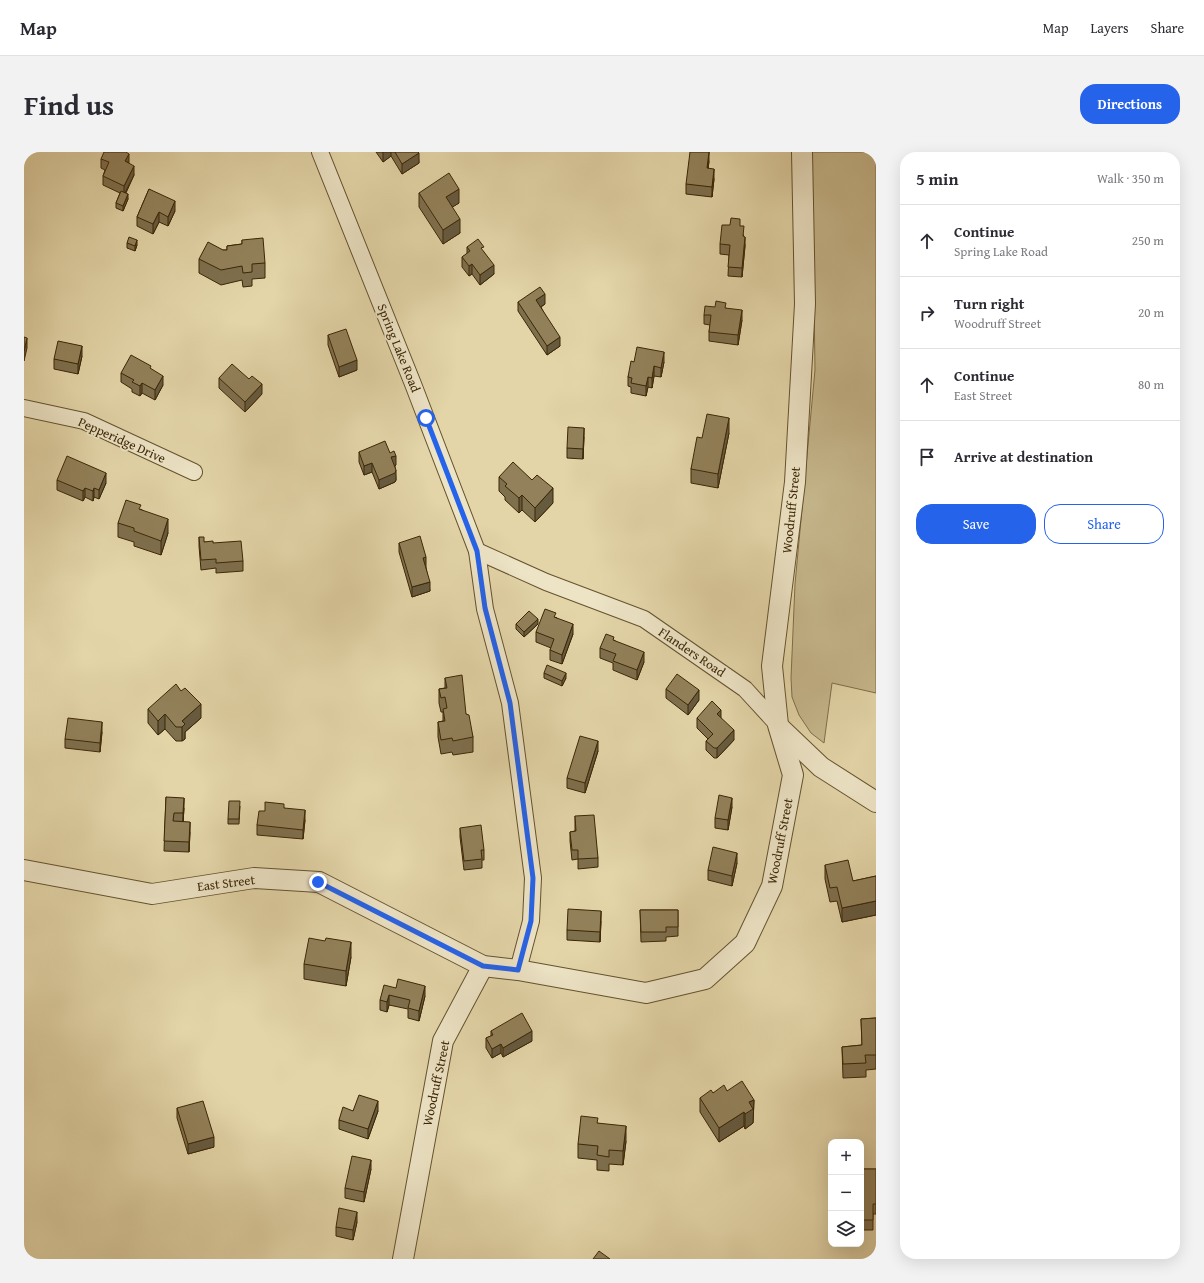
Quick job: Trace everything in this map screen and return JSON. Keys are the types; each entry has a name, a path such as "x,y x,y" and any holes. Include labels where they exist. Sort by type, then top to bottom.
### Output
{"street":[{"name":"Spring Lake Road","path":"320,152 413,384 477,551 485,608 510,703 533,878 531,921 518,970"},
{"name":"Woodruff Street","path":"403,1259 443,1041 483,966 518,970 646,993 705,978 745,942 772,886 793,775 778,725 772,666 795,482 805,304 802,152"},
{"name":"Pepperidge Drive","path":"24,408 84,421 194,472"},
{"name":"Flanders Road","path":"477,551 546,582 644,619 745,689 778,725 822,767 876,802"},
{"name":"East Street","path":"24,870 152,894 254,878 318,882 483,966"}],"shaded area":[{"path":"812,152 876,152 876,693 832,683 824,743 811,733 799,715 792,697 791,678 795,584 815,370"}],"building":[{"path":"104,152 126,152 129,154 125,161 134,166 124,186 103,176 109,162 101,159"},
{"path":"395,152 418,152 419,153 402,164"},
{"path":"690,152 709,152 707,168 714,169 712,187 686,184"},
{"path":"449,173 459,189 446,197 460,219 443,230 419,193"},
{"path":"149,189 175,201 168,217 159,212 153,224 137,217"},
{"path":"121,191 128,194 123,206 116,203"},
{"path":"731,218 740,219 740,226 744,226 743,236 745,237 742,268 728,267 730,245 720,244 722,225 730,225"},
{"path":"129,237 137,240 135,246 127,243"},
{"path":"263,238 265,263 252,264 252,272 243,273 242,266 221,270 199,259 208,242 223,250 227,250 227,246 242,244 242,240"},
{"path":"478,239 484,247 481,248 494,265 480,275 472,264 469,266 462,257 470,251 467,247"},
{"path":"540,287 545,294 536,300 560,337 547,346 518,302"},
{"path":"716,301 726,303 725,308 742,310 738,335 709,332 711,315 704,315 705,306 715,307"},
{"path":"346,329 357,360 339,367 328,335"},
{"path":"24,337 27,338 24,351"},
{"path":"58,341 82,346 78,364 54,359"},
{"path":"637,347 664,352 661,368 654,366 652,378 648,377 646,386 631,383 632,378 628,377 631,361 634,362"},
{"path":"131,355 151,366 150,368 163,376 155,390 142,383 140,386 132,382 134,380 121,373"},
{"path":"232,364 249,379 252,376 262,384 245,402 219,378"},
{"path":"707,414 729,418 718,474 691,469 697,437 702,438"},
{"path":"568,427 584,428 583,449 567,448"},
{"path":"385,441 390,453 394,451 396,456 391,457 396,470 395,473 379,480 372,463 364,466 359,452"},
{"path":"67,456 106,473 99,490 94,488 93,491 85,488 83,491 57,480"},
{"path":"513,462 532,480 537,475 553,488 535,508 522,495 519,498 505,486 507,484 499,477"},
{"path":"126,500 141,505 139,509 168,519 161,541 134,531 134,528 118,523"},
{"path":"420,536 426,557 423,558 430,582 412,587 399,543"},
{"path":"199,537 204,537 204,542 213,541 213,543 241,541 243,561 216,563 216,559 201,560"},
{"path":"545,609 556,613 554,617 573,624 562,655 550,650 554,639 536,632"},
{"path":"529,611 538,619 524,632 516,624"},
{"path":"606,634 614,637 613,640 644,652 637,670 613,661 616,654 600,648"},
{"path":"547,665 566,673 562,681 544,673"},
{"path":"677,674 699,690 688,705 666,689"},
{"path":"462,675 466,714 469,715 473,737 453,741 452,738 441,740 438,722 445,721 443,709 447,708 445,697 441,698 439,689 447,688 445,678"},
{"path":"176,684 181,691 185,688 201,704 182,721 185,724 182,727 176,727 165,714 158,721 148,709"},
{"path":"712,701 721,710 717,714 734,730 717,748 714,748 706,741 713,734 697,718"},
{"path":"68,718 102,722 100,743 65,739"},
{"path":"580,736 598,741 585,783 567,778"},
{"path":"719,795 732,798 728,820 715,818"},
{"path":"166,797 184,798 183,813 174,813 173,821 190,822 189,842 164,841"},
{"path":"229,801 240,801 239,819 228,819"},
{"path":"265,802 284,804 284,808 305,810 303,830 257,825 259,811 265,811"},
{"path":"594,815 598,858 578,859 578,850 572,850 570,832 576,831 575,816"},
{"path":"481,825 484,850 481,850 482,859 464,861 460,828"},
{"path":"713,847 737,853 732,876 708,870"},
{"path":"848,860 853,881 876,876 876,901 842,908 837,887 830,888 825,865"},
{"path":"568,909 601,911 600,932 567,930"},
{"path":"640,910 678,910 678,927 666,927 666,932 641,932"},
{"path":"309,938 325,941 326,938 351,942 346,971 304,964"},
{"path":"398,979 425,986 419,1011 408,1008 410,1000 389,995 387,1002 380,1000 384,985 396,988"},
{"path":"522,1013 532,1031 503,1048 501,1044 492,1049 486,1038 493,1035 491,1031"},
{"path":"876,1018 876,1055 865,1055 866,1063 843,1064 842,1047 862,1045 861,1019"},
{"path":"742,1081 754,1100 749,1102 753,1109 745,1114 744,1112 719,1128 700,1098 711,1090 713,1093 724,1085 727,1091"},
{"path":"359,1095 378,1101 368,1129 339,1120 343,1107 353,1111"},
{"path":"203,1101 214,1137 188,1144 177,1108"},
{"path":"581,1116 598,1118 597,1123 626,1126 623,1151 609,1150 609,1157 597,1155 598,1146 578,1144"},
{"path":"352,1156 371,1160 364,1192 345,1188"},
{"path":"864,1169 876,1169 876,1204 873,1204 873,1220 864,1220"},
{"path":"339,1208 357,1212 353,1230 336,1227"},
{"path":"599,1251 610,1259 593,1259"}],"route":[{"path":"318,882 483,966 518,970 531,921 533,878 510,703 485,608 477,551 426,418"}]}
